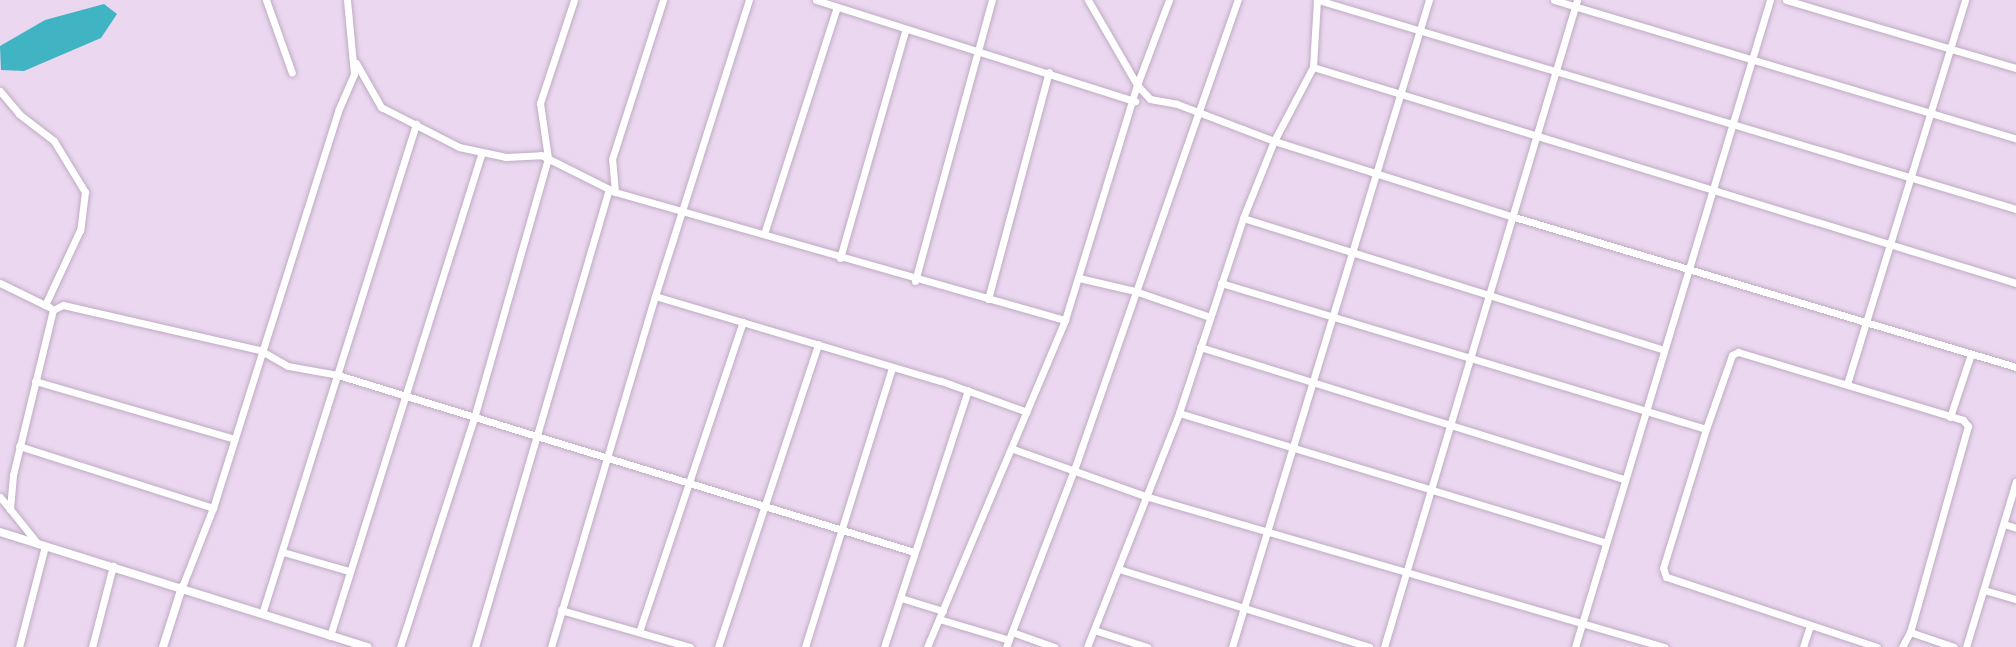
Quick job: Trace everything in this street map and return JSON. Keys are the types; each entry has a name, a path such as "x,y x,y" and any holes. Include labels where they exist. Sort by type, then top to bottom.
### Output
{"street":[{"path":"266,0 292,73"},
{"path":"347,0 356,63 377,103 459,147 482,152 548,158 612,191 764,234 915,281 1065,320"},
{"path":"400,647 474,418 548,158 540,103 574,0"},
{"path":"475,647 612,191 612,159 663,0"},
{"path":"551,647 609,461 681,211 749,0"},
{"path":"816,0 905,31 1049,72 1135,101"},
{"path":"915,281 980,52 992,0"},
{"path":"1088,0 1137,85 1150,99 1511,216 1689,267 1865,323 2016,367"},
{"path":"927,647 1013,449 1065,320 1135,101 1137,85 1169,0"},
{"path":"1009,640 1074,470 1196,113 1238,0"},
{"path":"1087,647 1179,413 1243,218 1274,141 1313,68 1317,0 1736,122 2016,209"},
{"path":"1232,647 1331,318 1353,253 1374,172 1429,0"},
{"path":"1554,0 1576,3 2016,139"},
{"path":"1575,647 1643,412 1736,122 1770,0"},
{"path":"1786,0 2016,68"},
{"path":"1846,384 1892,242 1929,113 1965,0"},
{"path":"1384,647 1490,295 1553,68 1576,3"},
{"path":"764,234 837,7"},
{"path":"840,258 905,31"},
{"path":"163,647 182,587 213,508 231,438 356,63"},
{"path":"1313,68 1892,242 2016,283"},
{"path":"988,299 1049,72"},
{"path":"0,90 19,114 54,141 85,192 81,230 45,305"},
{"path":"262,614 416,124"},
{"path":"330,636 482,152"},
{"path":"1243,218 1662,349"},
{"path":"1079,278 1135,291 1210,317"},
{"path":"0,283 53,310 67,306 260,350 288,366 338,375 841,533 914,552"},
{"path":"1221,283 1470,360 1706,429"},
{"path":"655,296 968,390 1027,412"},
{"path":"10,509 19,446 53,310"},
{"path":"639,633 743,322"},
{"path":"718,647 818,344"},
{"path":"1200,347 1314,380 1624,479"},
{"path":"1877,647 1666,577 1663,568 1706,429 1732,355 1738,352 1963,420 1969,432 1910,632 1902,647"},
{"path":"1950,417 1971,354"},
{"path":"805,647 892,367"},
{"path":"35,381 231,438"},
{"path":"884,647 968,390"},
{"path":"1179,413 1606,543"},
{"path":"19,446 213,508"},
{"path":"1013,449 1145,496 1407,570 1664,647"},
{"path":"1966,647 2016,481"},
{"path":"0,498 42,545"},
{"path":"2004,524 2016,528"},
{"path":"0,532 182,587 367,647"},
{"path":"19,647 42,545"},
{"path":"283,552 350,571"},
{"path":"93,647 113,566"},
{"path":"1119,569 1369,647"},
{"path":"1984,590 2016,599"},
{"path":"901,598 943,611"},
{"path":"561,610 690,647"},
{"path":"939,620 1009,640 1054,647"},
{"path":"1803,647 1810,626"},
{"path":"1094,630 1147,647"},
{"path":"1910,632 1954,647"}],"water":[{"path":"104,4 117,14 101,38 24,71 1,70 0,46 45,20"}]}
